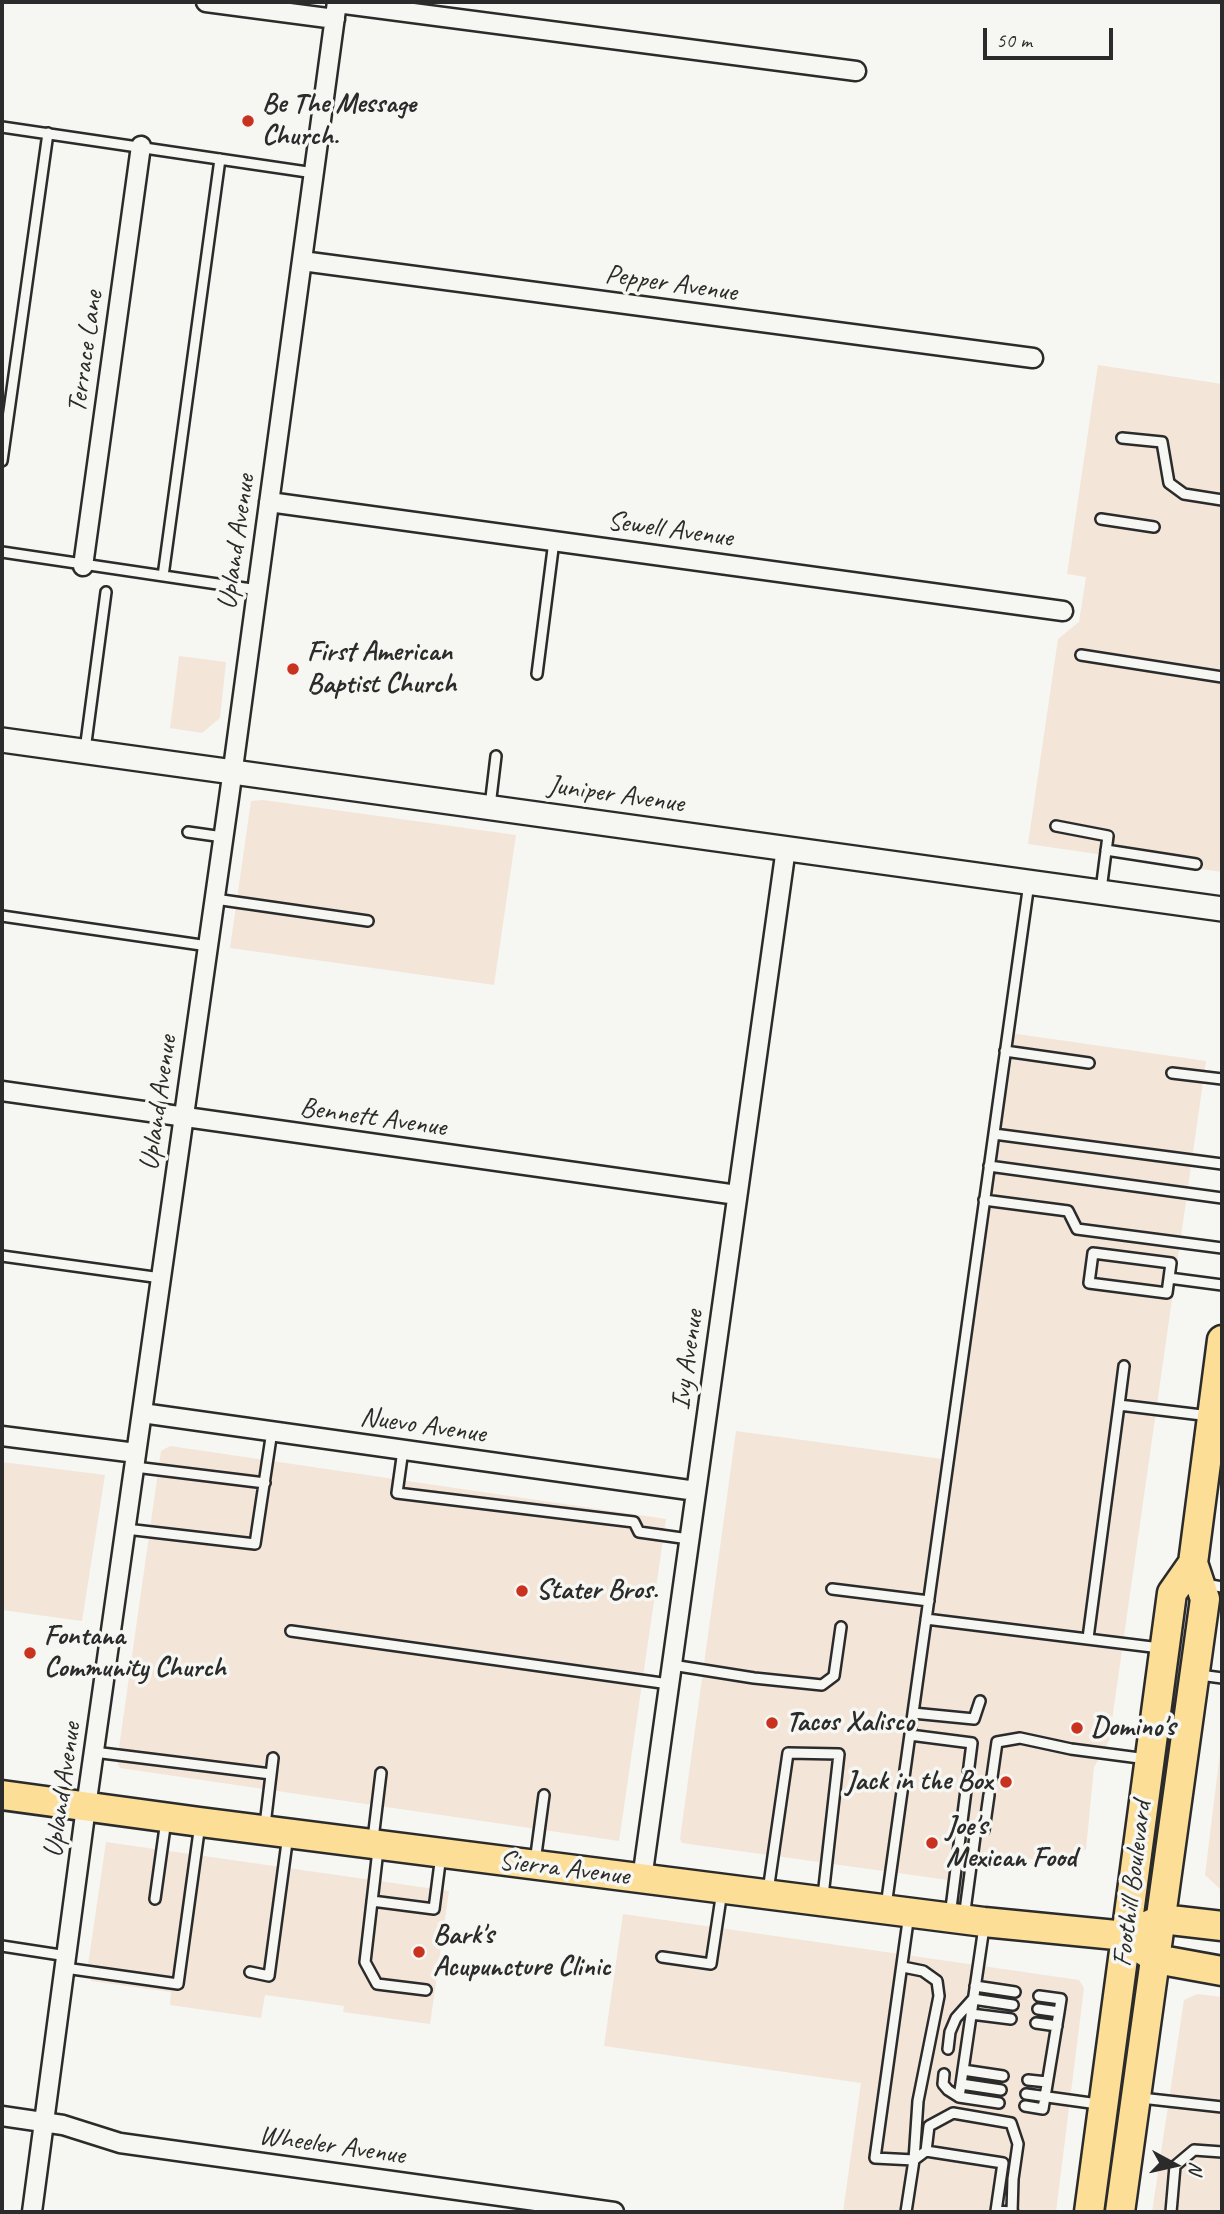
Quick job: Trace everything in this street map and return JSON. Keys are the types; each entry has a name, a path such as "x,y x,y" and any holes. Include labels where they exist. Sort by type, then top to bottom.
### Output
{"main road":[{"name":"Foothill Boulevard","path":"1120,2212 1162,1919 1209,1676 1205,1578 1222,1340"},
{"name":"Foothill Boulevard","path":"1089,2212 1172,1593 1205,1578"},
{"name":"Sierra Avenue","path":"2,1795 823,1902 1126,1936"},
{"path":"1222,1926 1162,1919 1126,1936 1156,1959 1222,1971"}],"street":[{"path":"206,2 336,8 856,71"},
{"name":"Upland Avenue","path":"33,2212 86,1807 233,772 336,8"},
{"name":"Terrace Lane","path":"83,566 141,146"},
{"name":"Pepper Avenue","path":"302,261 1033,358"},
{"name":"Sewell Avenue","path":"269,502 1063,611"},
{"name":"Juniper Avenue","path":"2,740 1222,908"},
{"name":"Ivy Avenue","path":"642,1879 786,848"},
{"name":"Bennett Avenue","path":"2,1091 737,1195"},
{"name":"Nuevo Avenue","path":"142,1413 696,1491"},
{"path":"2,1436 136,1460"},
{"name":"Wheeler Avenue","path":"2,2116 63,2125 120,2143 614,2212"}],"lane":[{"path":"2,127 314,173"},
{"path":"2,461 48,133"},
{"path":"163,576 220,159"},
{"path":"1122,438 1162,443 1170,483 1184,494 1222,500"},
{"path":"1101,519 1154,527"},
{"path":"537,674 554,541"},
{"path":"2,552 258,590"},
{"path":"85,752 106,592"},
{"path":"1081,655 1222,677"},
{"path":"489,807 496,757"},
{"path":"1056,826 1108,835 1101,891"},
{"path":"188,832 223,837"},
{"path":"1106,850 1196,864"},
{"path":"926,2151 929,2126 953,2113 1011,2123 1018,2144 1012,2212 996,2211 1003,2163 926,2151 914,2160 875,2158 903,1967 898,1911 910,1735 1029,881"},
{"path":"215,899 368,921"},
{"path":"2,916 208,946"},
{"path":"1005,1051 1089,1063"},
{"path":"1172,1073 1222,1080"},
{"path":"994,1133 1222,1164"},
{"path":"989,1166 1222,1198"},
{"path":"984,1200 1068,1210 1077,1229 1222,1248"},
{"path":"1093,1253 1171,1263 1169,1278 1167,1293 1089,1283 1093,1253"},
{"path":"2,1256 161,1278"},
{"path":"1169,1278 1222,1285"},
{"path":"1088,1638 1124,1366"},
{"path":"1119,1405 1217,1417"},
{"path":"126,1529 255,1544 272,1431"},
{"path":"403,1450 397,1493 634,1522 639,1532 689,1539"},
{"path":"136,1460 265,1483"},
{"path":"832,1589 929,1601"},
{"path":"926,1619 1164,1648"},
{"path":"672,1665 821,1685 834,1676 841,1627"},
{"path":"291,1631 669,1684"},
{"path":"913,1713 974,1719 980,1701"},
{"path":"910,1735 972,1743 966,1919 975,1986 960,2097"},
{"path":"992,1777 997,1742 1020,1738 1070,1749 1149,1759"},
{"path":"94,1752 271,1774"},
{"path":"768,1895 788,1753 839,1754 823,1902"},
{"path":"250,1972 269,1976 276,1832 271,1774 273,1758"},
{"path":"382,1773 365,1962 377,1984 426,1990"},
{"path":"535,1865 544,1795"},
{"path":"966,1919 980,1830 989,1795"},
{"path":"155,1899 167,1818"},
{"path":"2,1946 66,1962 178,1984 200,1822"},
{"path":"372,1901 434,1909 441,1853"},
{"path":"662,1957 711,1964 722,1889"},
{"path":"903,1967 923,1971 937,1981 939,1996 918,2101 914,2160 906,2212"},
{"path":"975,1986 1015,1992"},
{"path":"1025,2106 1043,2109 1061,1999 1039,1996"},
{"path":"973,1999 1013,2005"},
{"path":"948,2049 950,2032 956,2018 973,1999"},
{"path":"1038,2009 1059,2012"},
{"path":"971,2014 1011,2020"},
{"path":"1036,2023 1057,2026"},
{"path":"963,2070 1003,2076"},
{"path":"944,2074 943,2084 960,2097 999,2103"},
{"path":"1028,2080 1047,2082"},
{"path":"961,2084 1001,2090"},
{"path":"1026,2094 1104,2105"},
{"path":"1136,2097 1222,2107"},
{"path":"1171,2212 1175,2166 1194,2150 1222,2152"}],"shaded area":[{"path":"1098,365 1222,384 1222,872 1028,844 1058,639 1079,622 1086,577 1067,574"},
{"path":"179,656 226,662 220,718 202,733 170,728"},
{"path":"263,800 516,835 494,985 230,948 251,801"},
{"path":"1003,1032 1206,1061 1109,1741 1094,1767 1086,1849 1065,1864 984,1852 948,1880 682,1843 680,1839 736,1431 942,1459"},
{"path":"170,1446 666,1519 619,1841 120,1768 117,1762 161,1451"},
{"path":"2,1462 105,1475 82,1621 2,1610"},
{"path":"1222,1736 1222,1891 1205,1875"},
{"path":"106,1842 449,1891 430,2024 343,2012 344,2006 265,1995 261,2018 170,2005 171,1992 91,1981 88,1965"},
{"path":"623,1914 1079,1980 1084,1988 1056,2212 843,2212 861,2083 604,2046"},
{"path":"1197,1994 1222,1997 1222,2212 1152,2212 1184,2000"}],"place":[{"name":"Be The Message Church.","path":"248,121"},
{"name":"First American Baptist Church","path":"293,669"},
{"name":"Stater Bros.","path":"522,1591"},
{"name":"Fontana Community Church","path":"30,1653"},
{"name":"Tacos Xalisco","path":"772,1723"},
{"name":"Domino's","path":"1077,1728"},
{"name":"Jack in the Box","path":"1006,1782"},
{"name":"Joe's Mexican Food","path":"932,1843"},
{"name":"Bark's Acupuncture Clinic","path":"419,1952"}]}
